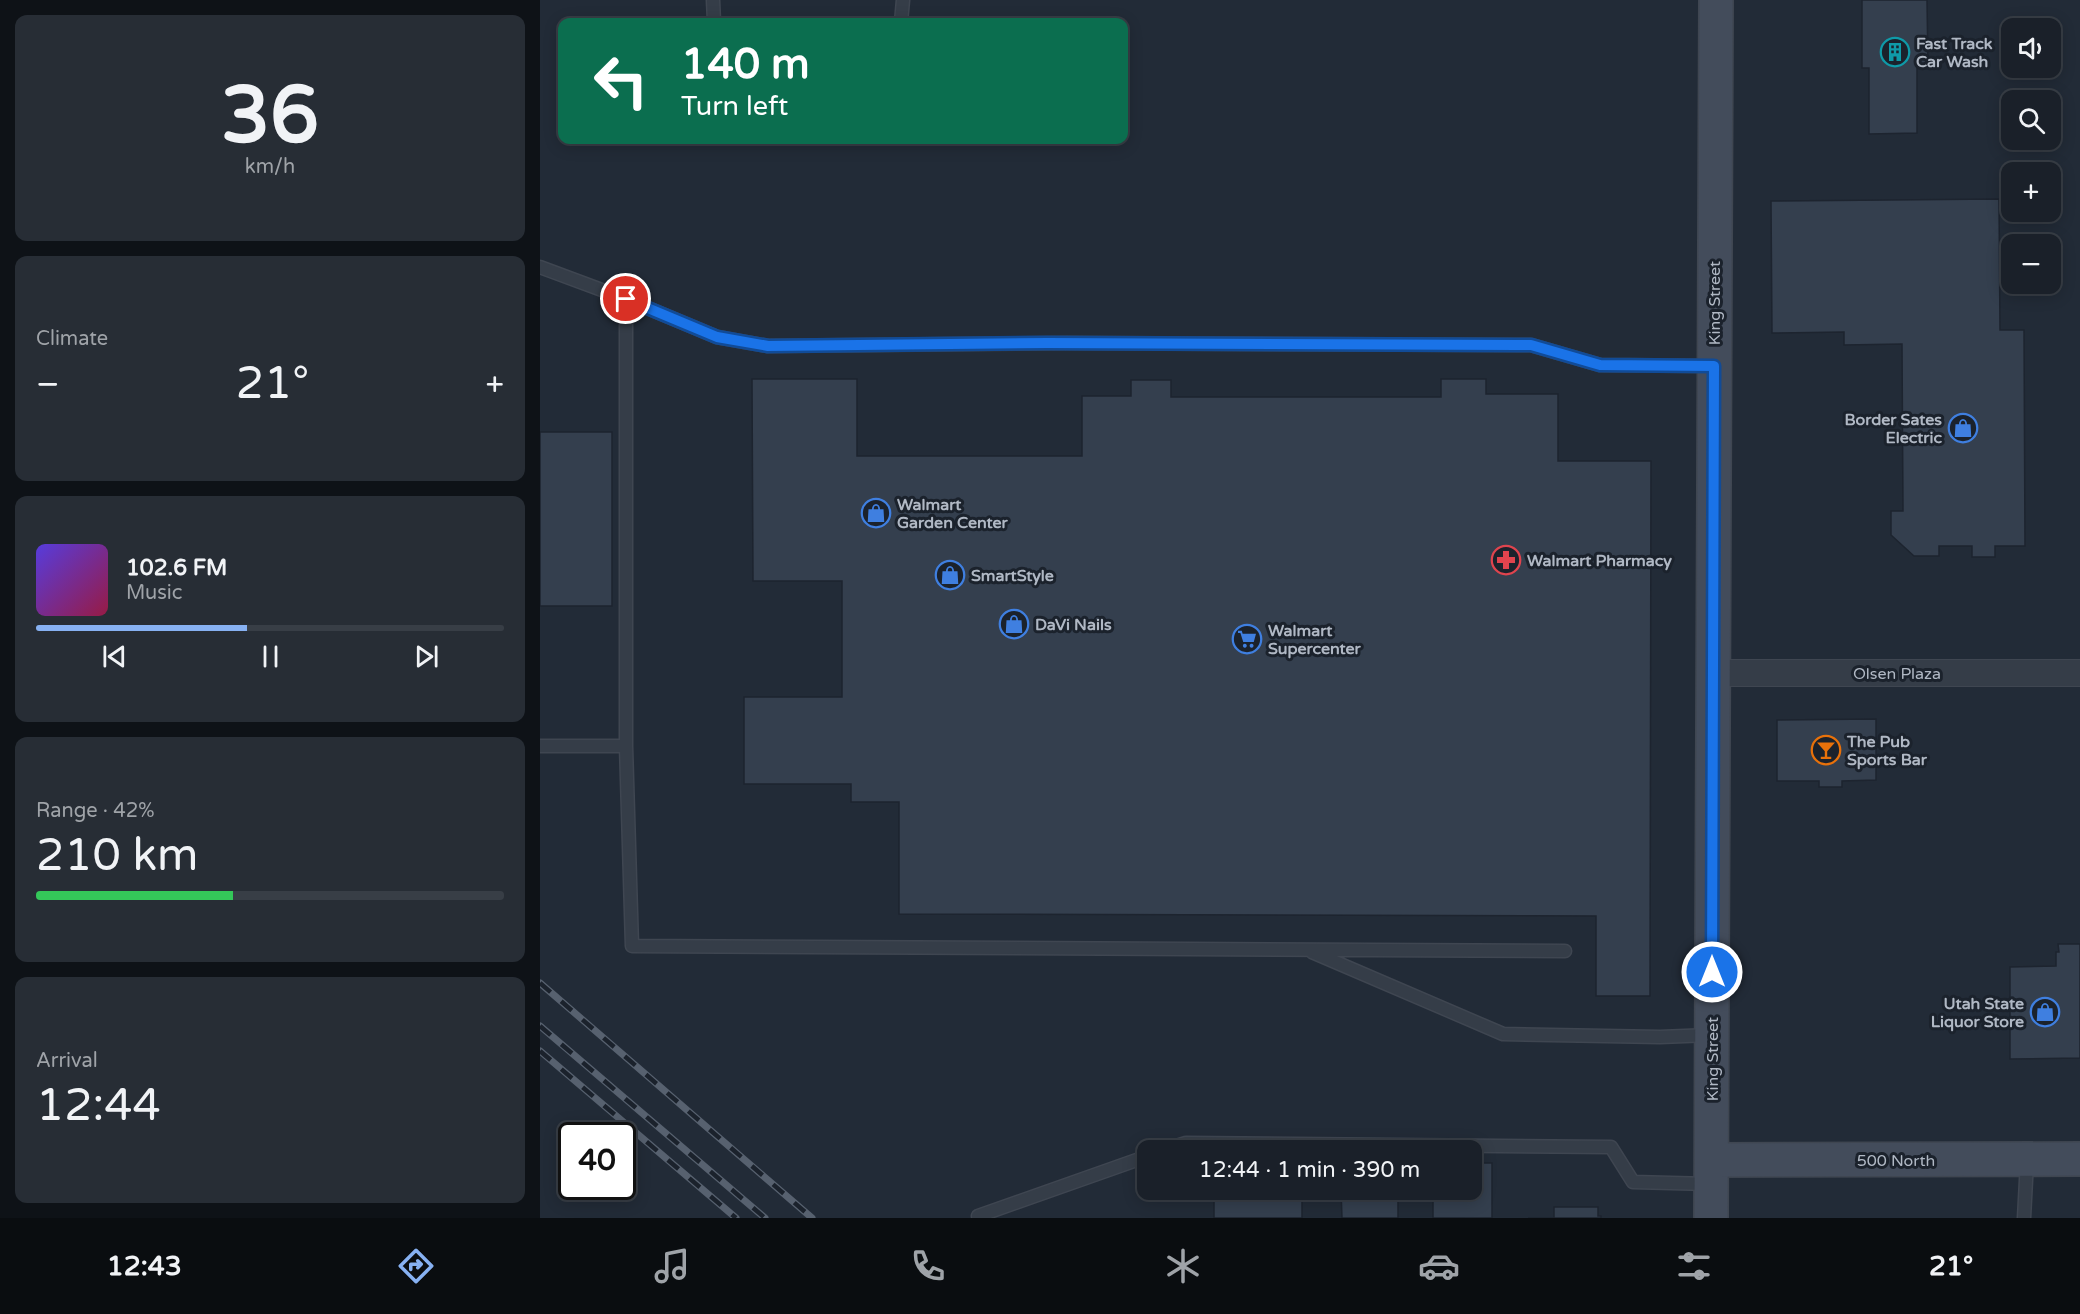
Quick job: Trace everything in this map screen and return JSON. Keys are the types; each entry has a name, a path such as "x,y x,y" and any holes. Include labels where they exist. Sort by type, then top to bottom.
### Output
{"street":[{"name":"King Street","path":"1711,1218 1716,0"},
{"name":"Olsen Plaza","path":"1714,673 2080,673"},
{"name":"500 North","path":"1712,1172 2080,1159"}],"lane":[{"path":"713,0 714,18"},
{"path":"901,18 903,0"},
{"path":"540,267 626,299 717,337 768,346 1047,343 1531,345 1600,365 1714,366"},
{"path":"626,299 626,746 632,946 1565,951"},
{"path":"540,746 626,746"},
{"path":"1306,949 1503,1035 1660,1037 1711,1035"},
{"path":"1482,1146 1611,1147 1633,1182 1712,1172"},
{"path":"979,1218 978,1216 1137,1160"},
{"path":"2025,1218 2027,1160"}],"building":[{"name":"Fast Track Car Wash","path":"1862,0 1927,0 1928,68 1917,68 1917,133 1869,134 1869,68 1862,68"},
{"name":"Border Sates Electric","path":"1999,199 2000,330 2024,330 2025,546 1995,546 1995,557 1972,557 1972,546 1939,546 1939,556 1914,556 1891,535 1891,511 1903,511 1902,344 1844,345 1844,332 1772,333 1771,201"},
{"name":"Walmart Supercenter","path":"752,379 857,379 857,456 1082,456 1082,396 1131,396 1131,380 1171,380 1171,397 1441,397 1441,379 1486,379 1486,394 1558,394 1558,461 1651,461 1650,996 1596,996 1596,916 899,914 899,802 851,802 851,784 744,784 744,697 842,697 842,581 753,581"},
{"path":"540,432 612,432 612,606 540,606"},
{"name":"The Pub Sports Bar","path":"1876,719 1876,780 1842,781 1842,787 1819,787 1819,781 1777,781 1777,720"},
{"name":"Utah State Liquor Store","path":"2058,944 2080,944 2080,1058 2010,1059 2010,967 2056,966"},
{"path":"1482,1163 1492,1163 1492,1218 1433,1218 1433,1200 1482,1200"},
{"path":"1214,1200 1302,1200 1302,1218 1214,1218"},
{"path":"1341,1200 1398,1200 1398,1218 1342,1218"},
{"path":"1554,1207 1598,1207 1598,1216 1601,1216 1601,1218 1554,1218"}],"railway":[{"path":"540,983 812,1218"},
{"path":"540,1026 765,1218"},
{"path":"540,1051 736,1218"}],"place":[{"name":"Fast Track Car Wash","path":"1895,52"},
{"name":"Border Sates Electric","path":"1963,428"},
{"name":"Walmart Garden Center","path":"876,513"},
{"name":"Walmart Pharmacy","path":"1506,560"},
{"name":"SmartStyle","path":"950,575"},
{"name":"DaVi Nails","path":"1014,624"},
{"name":"Walmart Supercenter","path":"1247,639"},
{"name":"The Pub Sports Bar","path":"1826,750"},
{"name":"Utah State Liquor Store","path":"2045,1012"}],"route":[{"path":"626,299 717,337 768,346 1047,343 1531,345 1600,365 1714,366 1712,972"}]}
